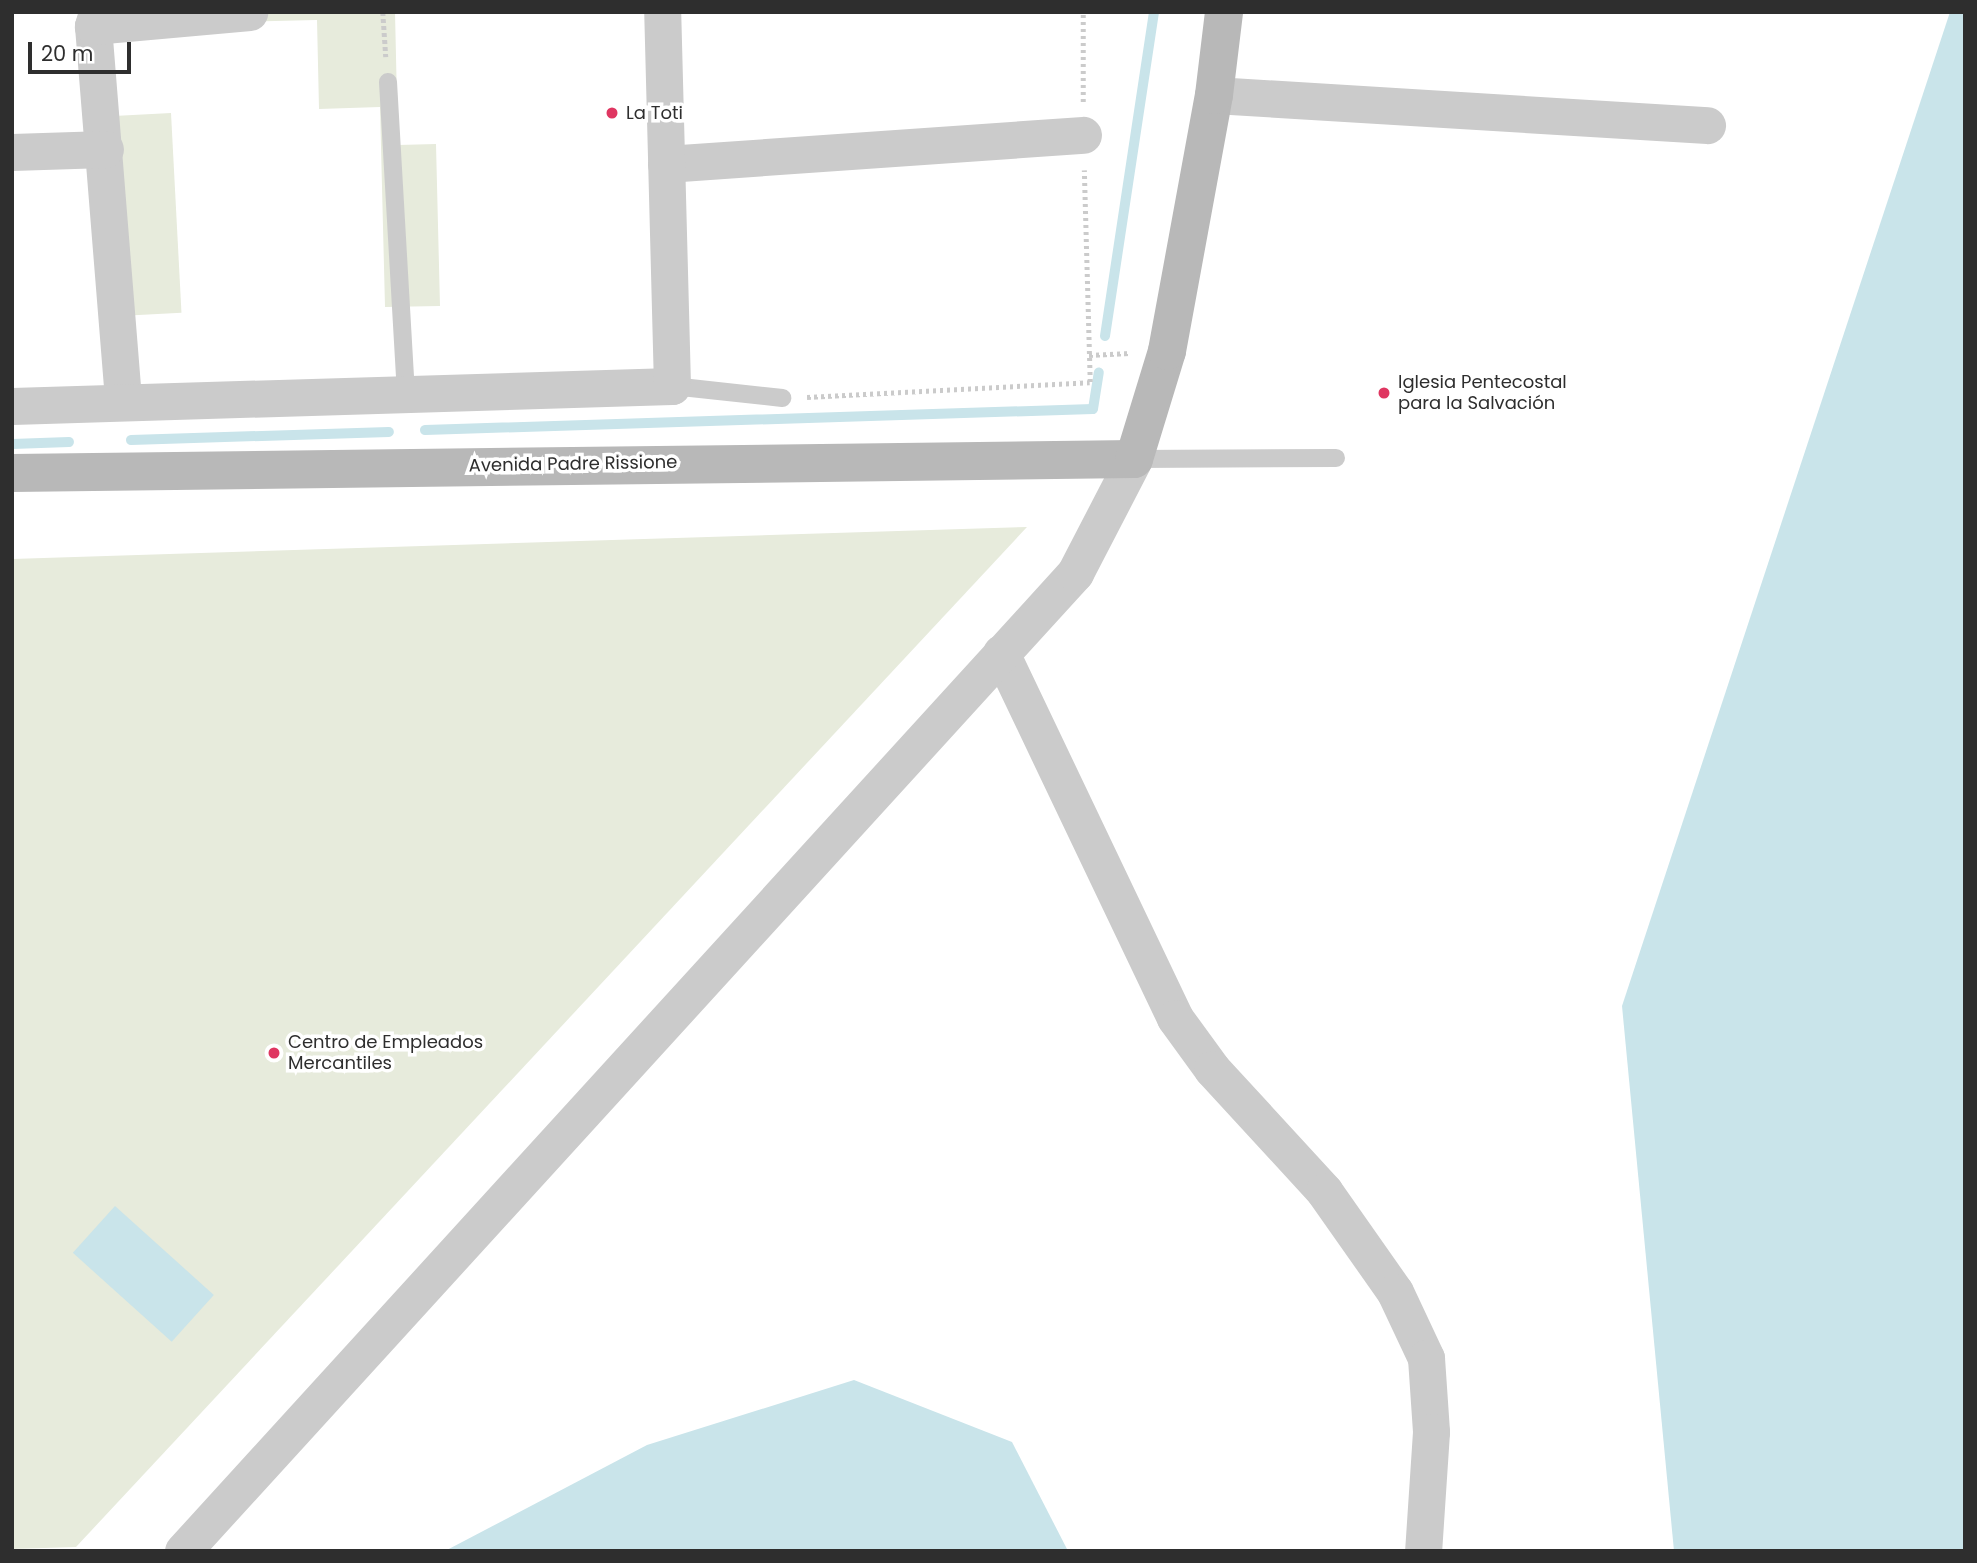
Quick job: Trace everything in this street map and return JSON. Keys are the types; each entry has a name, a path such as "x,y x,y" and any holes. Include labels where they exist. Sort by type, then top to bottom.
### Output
{"street":[{"path":"123,400 95,19 249,12"},
{"path":"12,407 123,400 406,395 672,386 662,12"},
{"path":"183,1551 1075,573 1134,459 1167,351 1214,95 1224,12"},
{"path":"1214,95 1707,125"},
{"path":"666,164 1083,135"},
{"path":"12,152 105,149"},
{"name":"Avenida Padre Rissione","path":"12,473 1134,459"},
{"path":"1001,653 1175,1018 1212,1069 1324,1191 1395,1292 1426,1358 1431,1432 1423,1551"}],"lane":[{"path":"388,82 406,395"},
{"path":"672,386 782,398"},
{"path":"1134,459 1336,458"}],"path":[{"path":"383,12 388,82"},
{"path":"782,398 1090,382 1083,135 1083,12"}],"shaded area":[{"path":"235,12 395,12 398,145 436,144 440,306 385,307 380,107 319,109 317,20 235,22"},
{"path":"171,113 181,313 120,316 109,116"},
{"name":"Centro de Empleados Mercantiles","path":"1027,527 76,1547 12,1549 12,559"}],"water":[{"path":"1950,12 1965,12 1965,1551 1674,1551 1622,1006"},
{"path":"115,1206 214,1295 172,1342 73,1253"},
{"path":"854,1380 1012,1442 1068,1551 445,1551 647,1445"}],"waterway":[{"path":"1105,336 1154,12"},
{"path":"425,430 1093,409 1099,372"},
{"path":"131,440 389,432"},
{"path":"12,444 69,442"}],"place":[{"name":"La Toti","path":"612,113"},
{"name":"Iglesia Pentecostal para la Salvación","path":"1384,393"},
{"name":"Centro de Empleados Mercantiles","path":"274,1053"}]}
